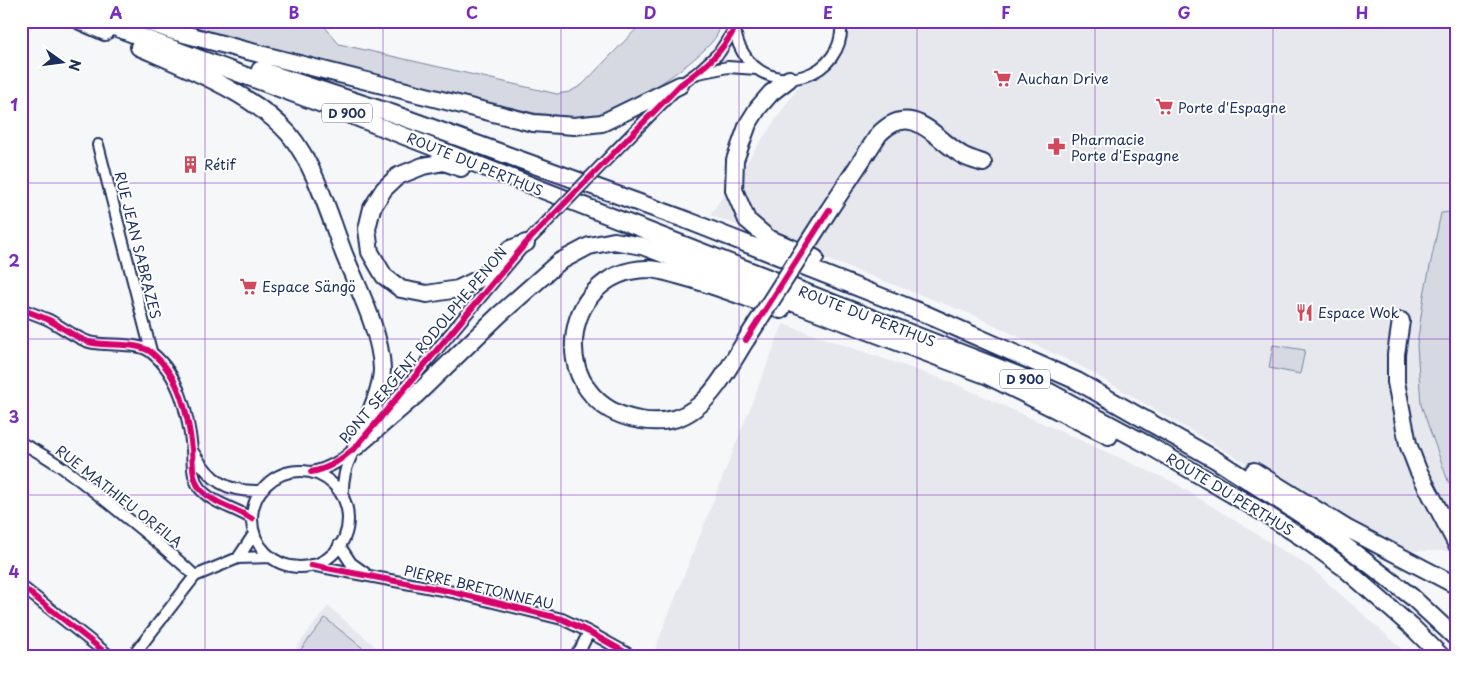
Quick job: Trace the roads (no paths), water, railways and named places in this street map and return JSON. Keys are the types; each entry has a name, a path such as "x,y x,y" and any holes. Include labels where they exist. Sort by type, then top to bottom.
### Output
{"main road":[{"path":"80,21 218,84 256,107 274,120 289,135 309,165 377,338 382,370 377,395 356,447"},
{"name":"ROUTE DU PERTHUS","path":"98,21 335,109 1020,376 1148,445 1269,516 1343,567 1413,628 1442,657"},
{"name":"ROUTE DU PERTHUS","path":"121,21 212,54 391,113 663,211 923,313 1077,380 1216,460 1322,528 1412,597 1457,639"},
{"path":"145,21 173,31 230,46 533,123 574,126 602,122 680,85"},
{"path":"789,79 771,92 758,108 748,124 735,160 734,190 747,220 768,238 930,306 1077,380"},
{"path":"982,163 964,156 922,124 903,120 894,122 885,128 879,134 829,210 746,340 708,396 694,410 671,419 656,422 633,418 610,410 596,400 585,386 578,371 573,351 574,332 580,312 589,299 602,285 620,275 645,269 656,269 691,278 975,379 1098,430"},
{"path":"526,244 510,249 483,277 458,289 427,294 401,289 384,276 370,252 367,228 372,208 384,189 398,176 422,166 444,162 594,211"},
{"path":"356,447 415,396 499,315 559,262 589,246 614,241 642,246 988,376 1140,452 1264,525 1300,548 1413,628"},
{"path":"1401,321 1396,354 1396,382 1408,444 1418,470 1457,545"},
{"path":"1102,395 1253,471 1346,528 1457,586"}],"street":[{"path":"735,24 738,44 746,58 757,69 772,77 789,79 805,76 822,68 834,54 841,36 841,21"},
{"path":"680,85 719,53 735,24"},
{"path":"696,73 728,67 757,69"},
{"name":"PONT SERGENT RODOLPHE PENON","path":"311,472 323,470 356,447 526,244 680,85"},
{"name":"RUE JEAN SABRAZES","path":"98,145 151,351"},
{"path":"21,309 48,320 88,342 136,347 151,351 168,368 179,388 190,430 194,481 202,491 217,502 252,519"},
{"name":"RUE MATHIEU ORFILA","path":"21,443 42,453 66,469 168,551 195,576"},
{"name":"PONT SERGENT RODOLPHE PENON","path":"343,498 342,482 356,447"},
{"path":"192,449 204,470 223,485 243,492 260,491"},
{"path":"297,471 311,472 324,477 335,486 343,498 347,510 345,534 339,546 328,557 311,565 297,567 283,564 271,557 261,547 254,534 252,519 254,504 260,491 270,481 283,474 297,471"},
{"path":"238,558 254,534"},
{"name":"PIERRE BRETONNEAU","path":"339,546 351,563 367,575"},
{"path":"132,657 195,576 238,558 271,557"},
{"name":"PIERRE BRETONNEAU","path":"311,565 453,592 562,619 634,657"},
{"path":"21,586 111,657"},
{"path":"573,657 580,650 589,632"}],"place":[{"name":"Auchan Drive","path":"1003,78"},
{"name":"Porte d'Espagne","path":"1164,107"},
{"name":"Pharmacie Porte d'Espagne","path":"1057,147"},
{"name":"Rétif","path":"190,164"},
{"name":"Espace Sängö","path":"248,286"},
{"name":"Espace Wok","path":"1304,312"}]}
